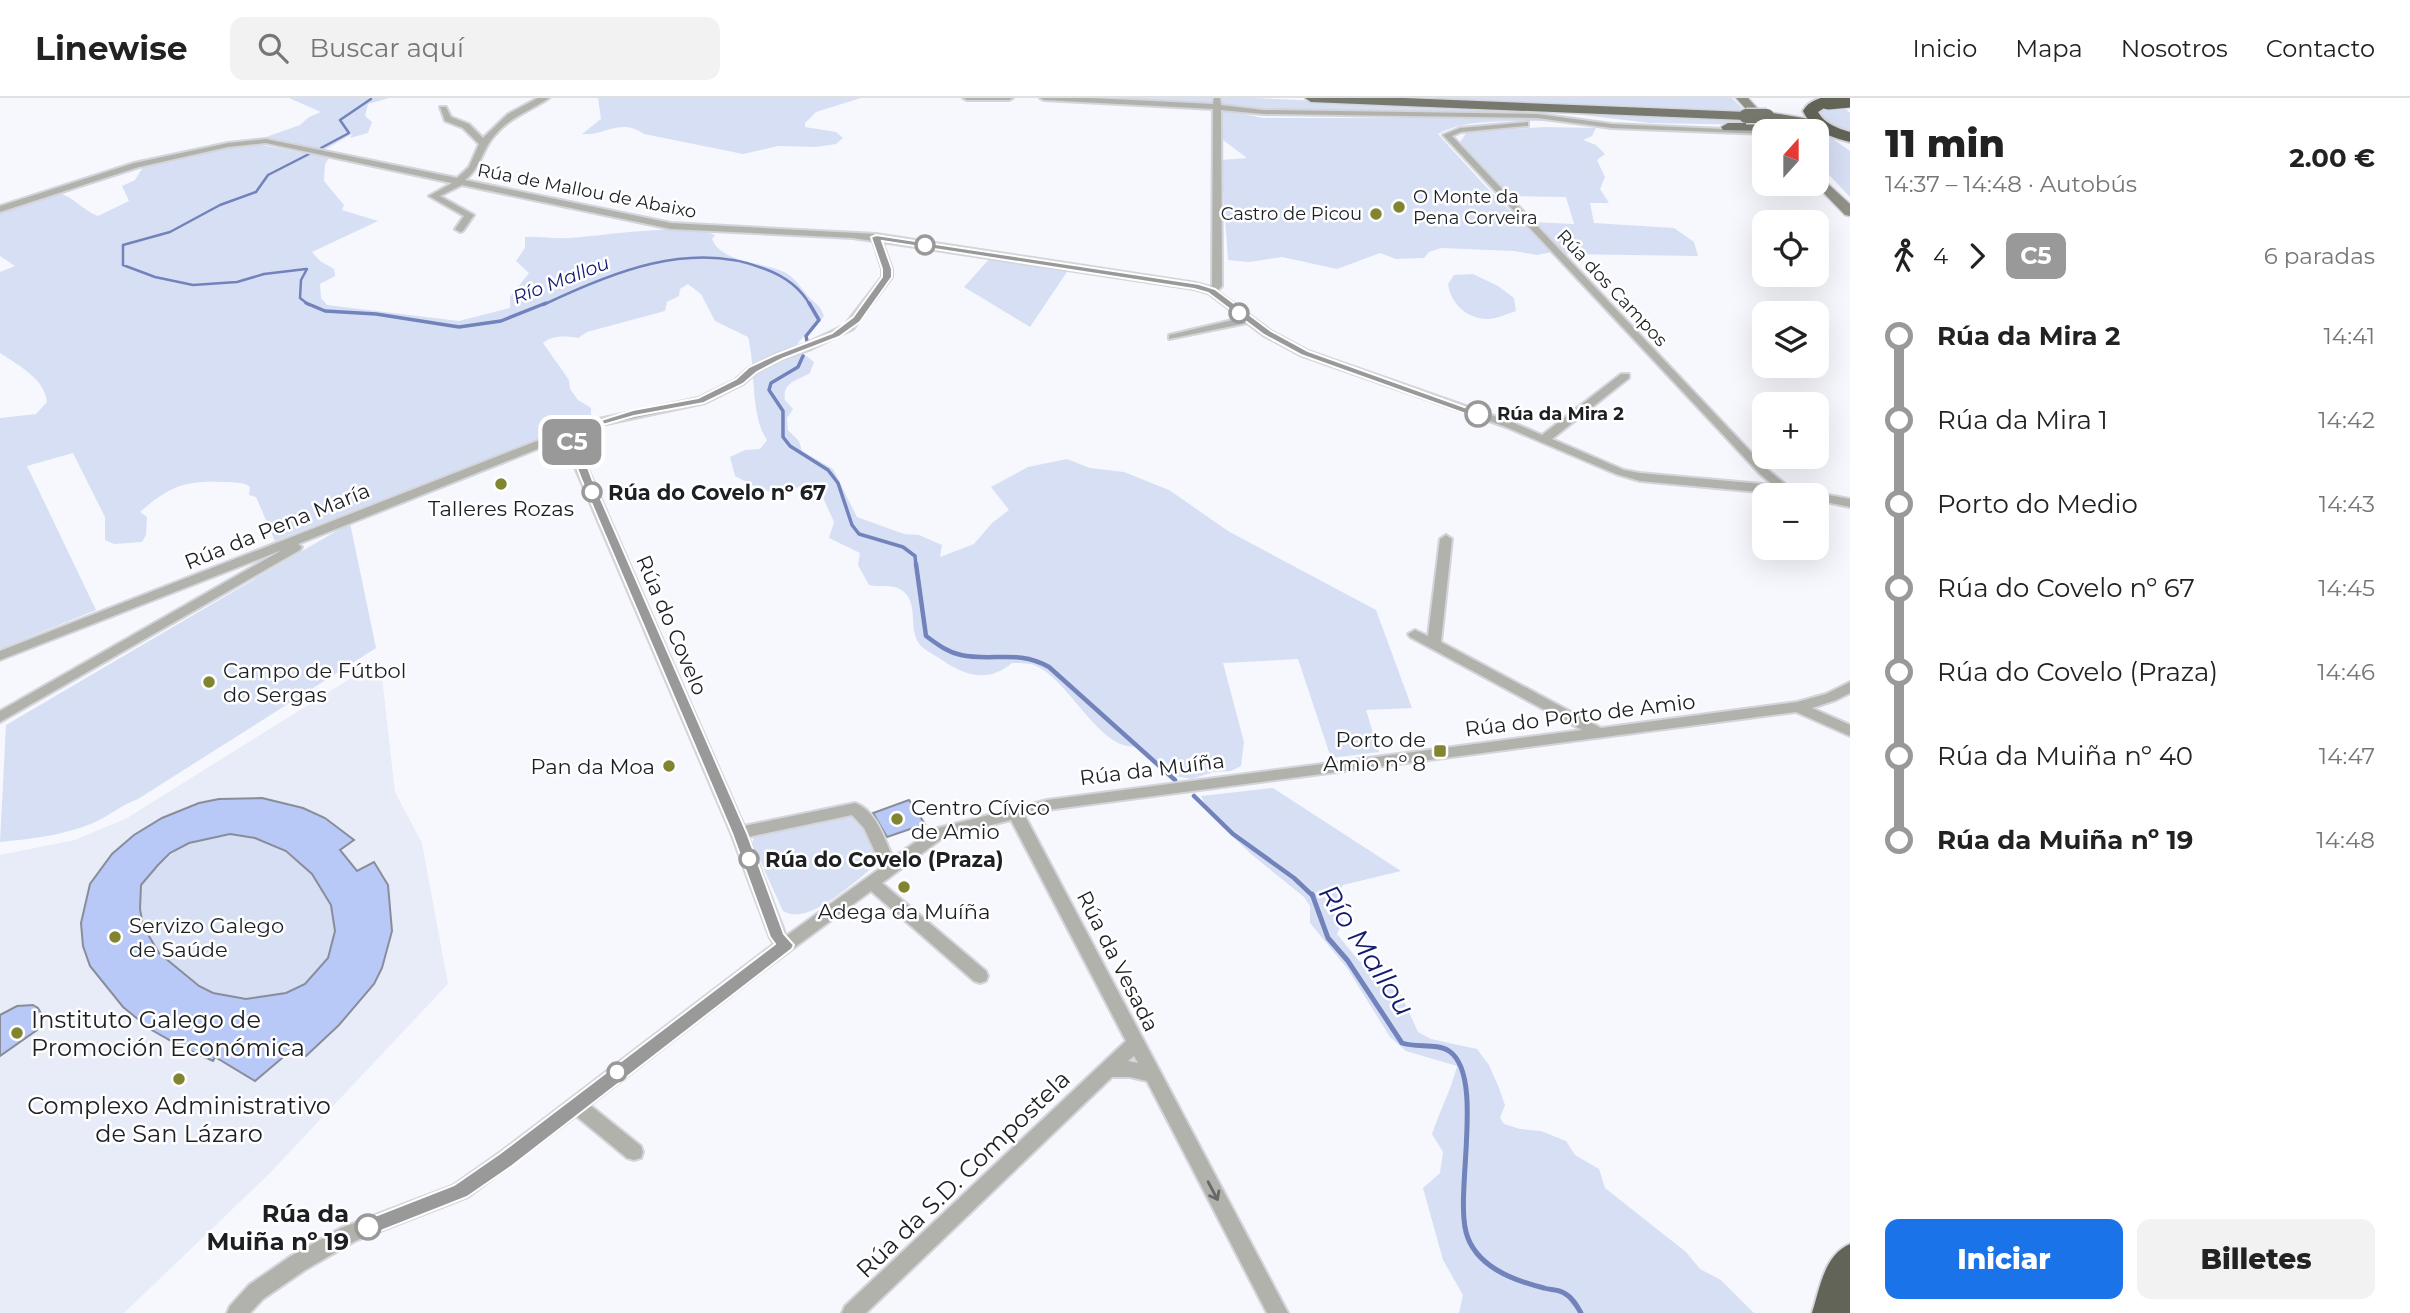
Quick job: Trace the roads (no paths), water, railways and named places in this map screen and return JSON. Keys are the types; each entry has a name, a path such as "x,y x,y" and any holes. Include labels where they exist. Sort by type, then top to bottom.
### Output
{"highway":[{"path":"1810,105 1834,99 1850,99"},
{"path":"1834,99 1850,107"},
{"path":"1829,129 1850,137"},
{"path":"1829,130 1850,145"},
{"path":"1831,1313 1844,1271 1850,1262"}],"main road":[{"path":"1311,98 1513,106 1627,124 1752,125"},
{"path":"1569,115 1654,98"},
{"path":"1782,119 1810,105"},
{"path":"1513,106 1569,115 1750,113 1760,119"}],"street":[{"path":"458,182 476,167 484,144 517,109 545,98"},
{"path":"967,98 1009,98"},
{"path":"1044,98 1217,103 1262,112 1569,115 1639,128 1752,125"},
{"path":"1740,98 1750,113"},
{"path":"1217,103 1217,286 1211,291 1248,320 1304,353 1544,439 1629,475 1752,487"},
{"path":"443,109 449,119 466,126 484,144"},
{"name":"Rúa dos Campos","path":"1569,115 1460,130 1447,135 1763,471 1778,483"},
{"name":"Rúa de Mallou de Abaixo","path":"0,209 137,165 253,140 296,146 671,226 876,237 1196,286 1211,291"},
{"name":"Rúa de Mallou de Abaixo","path":"458,182 433,196 469,215 460,229"},
{"path":"1829,190 1850,212"},
{"name":"Rúa da Pena María","path":"0,656 569,432 633,413 701,401 739,382 753,370 778,357 836,335 857,320 887,277 887,269 876,237"},
{"path":"1173,337 1248,320"},
{"path":"1544,439 1625,376"},
{"name":"Rúa do Covelo","path":"569,432 739,833 778,937 786,945"},
{"path":"1829,499 1850,503"},
{"path":"0,717 308,540 324,528"},
{"path":"1434,645 1446,539"},
{"path":"1415,634 1601,734"},
{"name":"Rúa do Porto de Amio","path":"1366,764 1798,707 1821,701 1850,687"},
{"path":"1821,701 1845,728"},
{"path":"1798,707 1845,728"},
{"name":"Rúa da Muíña","path":"237,1313 266,1285 348,1234 461,1191 939,833 1047,805 1366,764"},
{"path":"739,833 855,809 870,825 890,868"},
{"name":"Rúa da Vesada","path":"1015,812 1278,1313"},
{"path":"871,882 980,975"},
{"name":"Rúa da S.D. Compostela","path":"852,1313 1135,1044"},
{"path":"1108,1070 1130,1069 1151,1074"},
{"path":"576,1105 635,1152"}],"waterway":[{"path":"321,148 349,133 340,120 371,99"},
{"path":"306,269 264,274 237,282 193,285 155,277 123,265 123,245 170,232 220,205 256,192 268,175 311,153"},
{"name":"Río Mallou","path":"543,305 623,272 651,264 709,257 737,261 772,272 796,288 810,305"},
{"name":"Río Mallou","path":"307,269 301,280 300,298 307,303"},
{"name":"Río Mallou","path":"307,303 325,311 376,314 459,327 501,321 546,303"},
{"name":"Río Mallou","path":"807,341 806,336 819,320 809,303"},
{"name":"Río Mallou","path":"803,356 798,367 771,383 769,390 783,411 783,437 790,446 828,470 838,483 852,525 859,534 903,547 915,556 916,566"},
{"name":"Río Mallou","path":"916,564 926,636 947,650 961,655 1016,657 1049,667 1175,780"},
{"name":"Río Mallou","path":"1194,796 1233,834 1294,878 1313,896"},
{"name":"Río Mallou","path":"1313,896 1328,938 1348,961 1402,1043 1444,1049 1460,1064 1467,1108 1464,1213 1466,1232 1477,1254 1486,1263 1508,1276 1562,1292 1572,1299 1581,1313"}],"place":[{"name":"O Monte da Pena Corveira","path":"1399,207"},
{"name":"Castro de Picou","path":"1376,214"},
{"name":"Rúa da Mira 2","path":"1478,414"},
{"name":"Talleres Rozas","path":"501,484"},
{"name":"Rúa do Covelo nº 67","path":"592,492"},
{"name":"Campo de Fútbol do Sergas","path":"209,682"},
{"name":"Porto de Amio nº 8","path":"1440,751"},
{"name":"Pan da Moa","path":"669,766"},
{"name":"Centro Cívico de Amio","path":"897,819"},
{"name":"Rúa do Covelo (Praza)","path":"749,859"},
{"name":"Adega da Muíña","path":"904,887"},
{"name":"Servizo Galego de Saúde","path":"115,937"},
{"name":"Instituto Galego de Promoción Económica","path":"17,1033"},
{"name":"Complexo Administrativo de San Lázaro","path":"179,1079"},
{"name":"Rúa da Muiña nº 19","path":"368,1227"}]}
